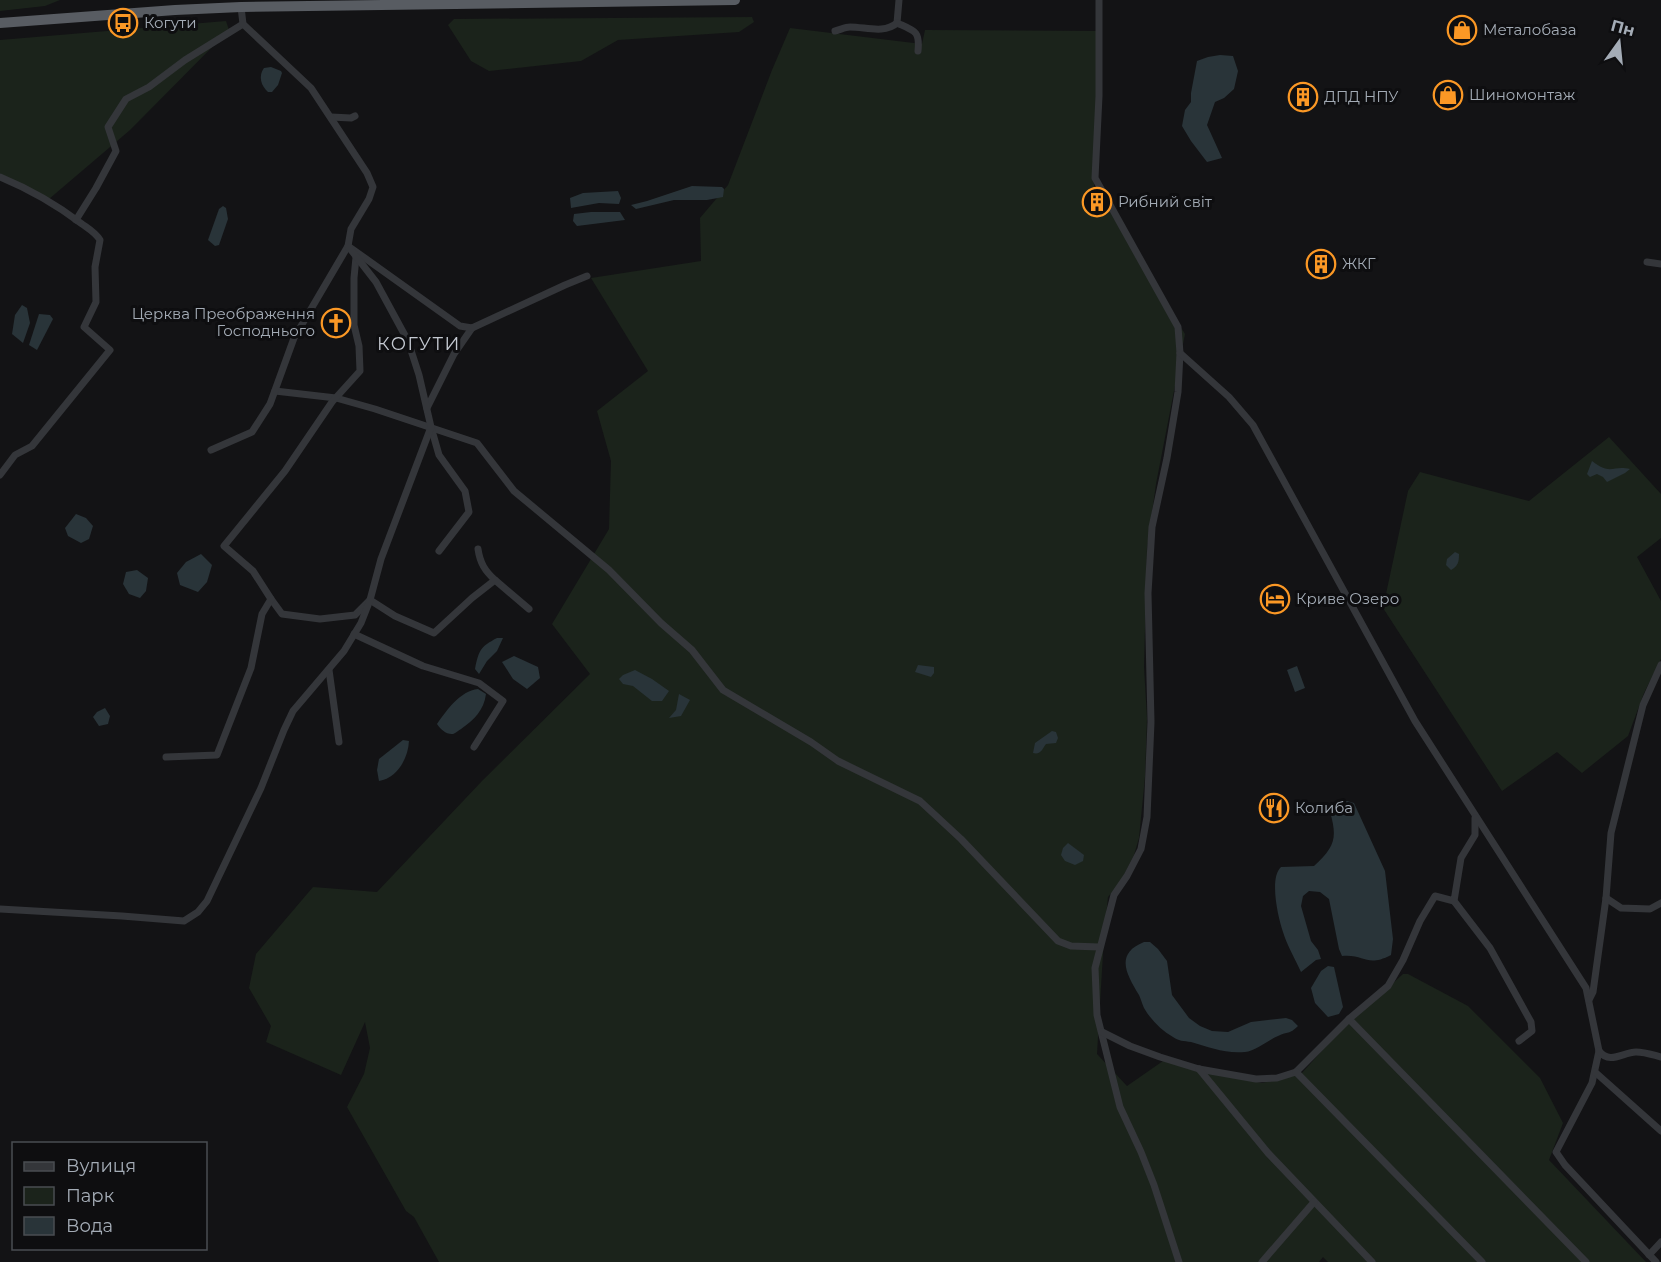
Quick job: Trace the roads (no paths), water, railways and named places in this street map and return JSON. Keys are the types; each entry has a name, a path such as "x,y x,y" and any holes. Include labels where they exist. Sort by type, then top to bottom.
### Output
{"highway":[{"path":"0,23 242,6 735,0"}],"street":[{"path":"835,31 848,27 867,30 891,28 897,23 899,0"},
{"path":"1099,0 1099,96 1095,178 1178,327 1180,353 1178,392 1152,527 1148,593 1150,722 1147,817 1141,849 1114,896 1100,947 1095,968 1097,1015 1120,1107 1154,1185 1179,1262"},
{"path":"211,450 252,432 270,404 294,338 348,246 351,229 369,199 373,187 367,173 311,88 243,24 242,6"},
{"path":"897,23 914,30 919,37 918,51"},
{"path":"76,220 116,151 108,127 126,99 149,87 185,60 243,24"},
{"path":"331,117 351,118 355,116"},
{"path":"0,177 24,187 97,234 100,240 95,267 96,302 84,327 110,350 32,446 15,456 0,476"},
{"path":"348,246 376,282 408,341 438,455 465,491 469,512 438,551"},
{"path":"348,246 460,326 472,328"},
{"path":"356,256 354,325 359,346 360,371 336,398 285,471 224,546 254,571 282,614 320,619 354,615 370,600"},
{"path":"1647,262 1661,264"},
{"path":"427,408 454,354 472,328 587,276"},
{"path":"1180,353 1228,397 1253,425 1412,723 1586,988 1599,1051 1592,1083 1556,1152 1565,1165 1656,1262"},
{"path":"275,391 336,398 477,443 514,491 609,570 661,623 692,650 723,690 811,742 838,761 920,801 961,839 1058,941 1071,946 1100,947"},
{"path":"0,909 184,921 198,912 207,901 218,880 261,788 293,711 344,651 360,623 370,600 381,559 431,427"},
{"path":"478,549 479,558 486,572 529,609"},
{"path":"370,600 395,616 434,633 495,580"},
{"path":"166,757 218,755 251,668 262,614 271,599"},
{"path":"354,634 423,666 479,683 503,701 474,747"},
{"path":"1589,1000 1593,992 1606,898 1611,833 1617,805 1643,705 1661,665"},
{"path":"329,669 339,742"},
{"path":"1454,901 1461,858 1475,835 1475,816"},
{"path":"1102,1032 1130,1047 1199,1069 1256,1079 1277,1078 1296,1072 1349,1018 1388,986 1435,896 1454,901 1490,948 1531,1022 1532,1031 1519,1041"},
{"path":"1606,898 1621,908 1650,909 1661,903"},
{"path":"1349,1018 1586,1262"},
{"path":"1599,1051 1602,1055 1615,1058 1634,1052 1661,1057"},
{"path":"1199,1069 1268,1153 1372,1262"},
{"path":"1296,1072 1482,1262"},
{"path":"1595,1072 1661,1131"},
{"path":"1262,1262 1314,1202"},
{"path":"1649,1255 1661,1242"}],"water":[{"path":"1220,55 1233,56 1238,71 1234,89 1215,102 1207,125 1222,158 1207,162 1182,126 1185,110 1191,102 1197,61"},
{"path":"271,67 282,73 278,85 272,92 268,92 262,84 261,74 264,68"},
{"path":"692,186 722,187 723,197 707,200 674,200 636,209 631,205 647,201"},
{"path":"618,191 621,198 619,204 599,203 571,208 570,198 583,193"},
{"path":"223,206 226,208 228,219 219,245 215,246 208,240 219,209"},
{"path":"620,212 625,220 577,226 573,221 574,214"},
{"path":"22,305 27,308 30,323 23,343 12,334 15,315"},
{"path":"39,314 50,315 53,319 37,350 29,345"},
{"path":"1592,461 1603,468 1630,469 1607,482 1597,474 1590,477 1587,474"},
{"path":"76,514 86,518 93,526 89,539 81,543 68,536 65,528"},
{"path":"1455,552 1459,554 1458,562 1451,570 1446,565 1447,559"},
{"path":"201,554 212,565 207,582 198,592 180,585 177,573 186,562"},
{"path":"137,570 148,578 146,591 140,598 129,594 123,584 126,572"},
{"path":"497,638 503,638 497,651 479,674 475,669 479,653"},
{"path":"514,656 538,667 540,678 527,689 513,679 502,662"},
{"path":"918,665 934,667 934,673 931,677 915,672"},
{"path":"1297,666 1305,688 1295,692 1287,670"},
{"path":"635,670 669,691 662,701 652,701 633,686 623,684 619,679"},
{"path":"478,689 486,694 481,710 474,718 454,734 448,734 442,730 437,724 450,707 465,693"},
{"path":"679,694 690,700 681,716 669,718 676,710"},
{"path":"105,708 110,716 108,724 99,726 93,717"},
{"path":"1052,731 1056,732 1058,738 1056,743 1046,744 1039,753 1033,753 1035,743"},
{"path":"403,740 409,741 404,761 391,776 379,781 377,770 379,759"},
{"path":"1347,801 1354,803 1385,871 1393,939 1391,955 1371,961 1342,956 1329,899 1320,892 1309,891 1303,896 1301,906 1311,941 1321,959 1316,960 1301,972 1283,932 1279,917 1275,888 1277,872 1281,867 1314,866 1321,859 1330,848 1334,836 1330,812"},
{"path":"1068,843 1084,855 1083,861 1075,865 1065,861 1061,855"},
{"path":"1144,942 1150,942 1167,961 1172,995 1189,1018 1200,1026 1212,1031 1228,1032 1251,1022 1286,1018 1298,1026 1290,1032 1245,1052 1224,1051 1175,1038 1160,1028 1150,1017 1127,973 1126,959 1129,953"},
{"path":"1328,966 1334,967 1343,1007 1339,1014 1328,1017 1315,1003 1311,988 1321,971"}],"place":[{"name":"Когути","path":"123,23"},
{"name":"Металобаза","path":"1462,30"},
{"name":"Шиномонтаж","path":"1448,95"},
{"name":"ДПД НПУ","path":"1303,97"},
{"name":"Рибний світ","path":"1097,202"},
{"name":"ЖКГ","path":"1321,264"},
{"name":"Церква Преображення Господнього","path":"336,323"},
{"name":"Криве Озеро","path":"1275,599"},
{"name":"Колиба","path":"1274,808"}],"district":[{"name":"КОГУТИ","path":"419,344"}]}
